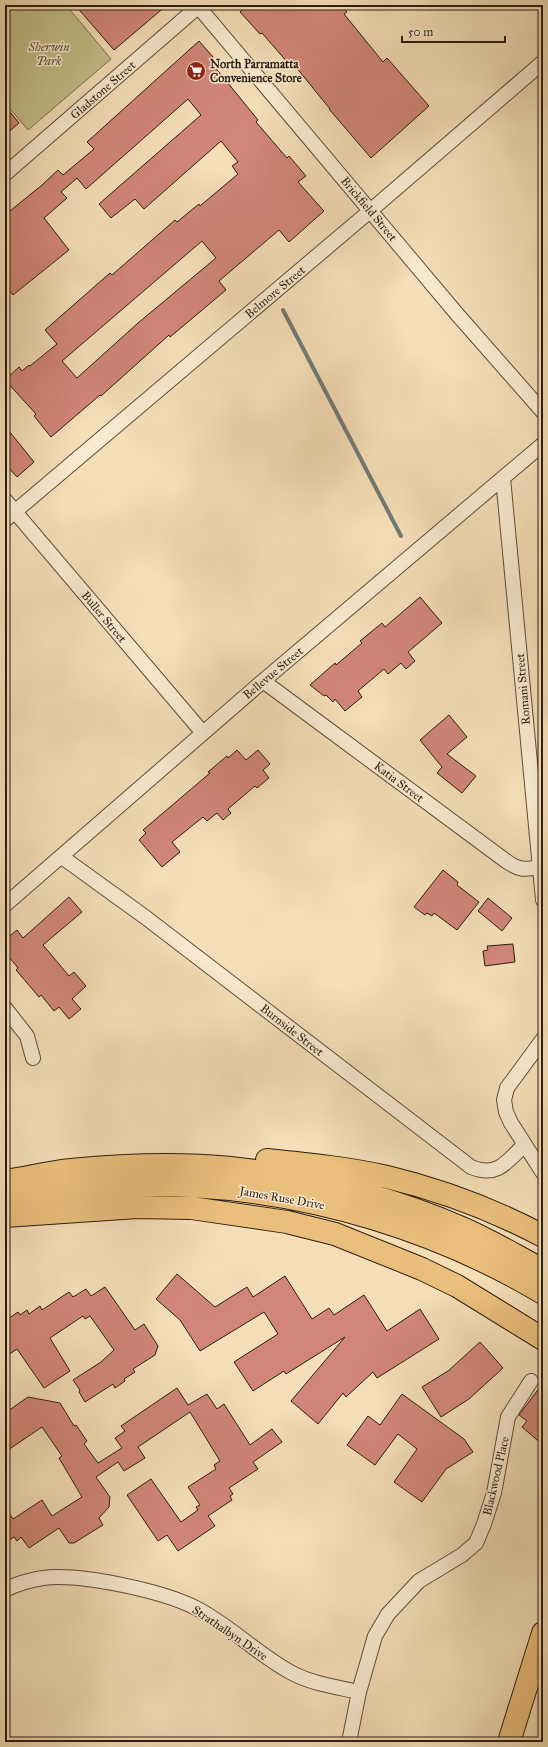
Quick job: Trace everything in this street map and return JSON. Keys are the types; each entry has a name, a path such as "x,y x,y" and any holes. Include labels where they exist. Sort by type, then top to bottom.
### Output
{"highway":[{"path":"70,1170 122,1160 173,1155 231,1155 336,1168 386,1177 422,1186 467,1202 543,1236"},
{"name":"James Ruse Drive","path":"5,1182 70,1170 123,1166 231,1168 284,1176 374,1197 463,1228 543,1270"},
{"name":"James Ruse Drive","path":"5,1202 40,1195 92,1188 146,1186 190,1186 242,1190 296,1199 345,1210 394,1224 433,1238 518,1279 543,1294"},
{"path":"5,1216 98,1209 191,1208 287,1222 335,1234 422,1269 457,1286 543,1339"},
{"path":"509,1742 543,1633"},
{"path":"523,1742 543,1679"}],"street":[{"name":"Gladstone Street","path":"5,174 199,6"},
{"name":"Brickfield Street","path":"199,6 457,314 543,412"},
{"name":"Belmore Street","path":"10,516 370,211 543,62"},
{"name":"Bellevue Street","path":"5,905 263,681 543,444"},
{"name":"Romani Street","path":"503,478 543,900"},
{"name":"Buller Street","path":"5,500 10,516 203,733"},
{"name":"Katia Street","path":"263,681 516,868 524,870 539,867"},
{"name":"Burnside Street","path":"62,857 145,917 471,1167 481,1171 492,1171 501,1167 524,1145"},
{"path":"5,1008 27,1036 32,1058"},
{"path":"543,1039 507,1088 504,1100 506,1112 524,1145 543,1173"},
{"name":"Blackwood Place","path":"349,1742 359,1692 375,1636 388,1614 419,1581 462,1555 476,1543 494,1493 508,1417 531,1380"},
{"name":"Strathalbyn Drive","path":"5,1590 43,1578 61,1577 85,1579 120,1585 171,1598 202,1612 292,1673 320,1684 359,1692"}],"green space":[{"name":"Sherwin Park","path":"5,5 66,5 111,59 28,130 5,103"}],"building":[{"path":"75,5 167,5 114,50"},
{"path":"248,5 340,5 347,12 344,14 383,62 387,58 429,106 371,158 329,109 291,61 288,63 262,33 260,34 240,12"},
{"path":"199,41 213,57 209,60 258,120 256,122 287,158 289,156 306,176 298,182 324,211 289,242 279,230 219,281 226,290 170,337 169,335 101,396 100,395 51,437 34,416 36,414 5,380 19,367 22,371 29,365 30,366 57,344 45,330 110,273 112,275 175,220 177,222 199,204 200,206 238,174 232,166 238,162 221,141 144,209 135,199 111,218 99,204 201,115 188,99 86,189 77,178 61,192 67,198 44,218 69,250 13,295 5,285 5,215 58,170 63,175 94,149 87,142","holes":["202,241 216,258 138,323 77,378 62,361"]},
{"path":"5,106 19,123 5,135"},
{"path":"5,426 34,462 17,477 5,464"},
{"path":"420,597 442,623 408,652 415,661 406,669 401,663 388,674 384,669 358,691 362,697 345,711 335,699 333,702 326,695 324,696 310,685 335,663 336,665 362,643 360,641 382,623 385,627"},
{"path":"449,715 467,737 447,754 476,776 462,793 437,773 442,767 420,740"},
{"path":"237,750 246,760 258,750 270,764 263,770 269,778 257,788 255,786 228,809 231,813 223,820 217,813 207,821 203,817 172,842 180,852 162,867 139,840 146,833 143,830 210,773 208,772 227,756 228,758"},
{"path":"443,870 458,882 457,885 479,902 457,930 434,913 432,916 427,913 425,915 414,907"},
{"path":"69,897 82,912 43,945 69,976 74,972 86,986 72,999 81,1009 69,1019 59,1007 54,1011 41,995 39,997 16,970 18,968 5,952 5,940 17,930 23,938"},
{"path":"488,898 512,918 502,931 478,911"},
{"path":"513,944 515,962 485,966 483,951 488,950 487,946"},
{"path":"177,1274 215,1307 247,1287 253,1297 285,1276 312,1319 329,1308 334,1315 364,1295 387,1331 420,1309 439,1339 377,1378 373,1372 346,1397 343,1393 318,1424 291,1401 345,1337 286,1374 284,1371 253,1391 234,1362 278,1334 264,1312 200,1351 180,1320 156,1299"},
{"path":"105,1287 135,1330 144,1324 158,1346 155,1355 133,1369 135,1372 124,1379 125,1381 115,1388 113,1384 85,1402 79,1392 80,1390 73,1380 101,1362 114,1350 90,1316 85,1319 83,1316 50,1338 70,1371 44,1388 17,1349 5,1357 5,1321 18,1312 20,1315 27,1310 29,1314 40,1306 42,1310 69,1292 73,1297 86,1289 91,1296"},
{"path":"480,1342 503,1368 469,1399 441,1417 422,1387 448,1371"},
{"path":"543,1383 543,1445 522,1427 527,1421 519,1415"},
{"path":"177,1388 188,1405 207,1394 217,1409 224,1404 250,1445 272,1429 282,1442 253,1462 258,1469 229,1488 233,1494 230,1496 232,1500 208,1516 215,1526 178,1551 167,1535 158,1541 127,1495 151,1479 181,1522 198,1510 196,1507 200,1505 188,1487 216,1469 214,1465 220,1461 190,1412 138,1447 145,1458 124,1471 118,1462 96,1477 110,1497 109,1507 99,1518 103,1525 74,1543 69,1543 59,1528 29,1548 21,1537 17,1541 14,1537 5,1543 5,1507 13,1519 42,1500 52,1516 82,1497 59,1458 62,1456 42,1427 5,1452 5,1413 28,1397 60,1403 74,1426 76,1425 87,1441 84,1444 98,1463 122,1448 115,1438 125,1431 121,1426"},
{"path":"402,1394 464,1439 473,1452 446,1469 422,1502 394,1482 417,1449 398,1434 375,1465 347,1445 368,1416 380,1425"}],"waterway":[{"path":"283,310 401,536"}],"place":[{"name":"North Parramatta Convenience Store","path":"196,71"}]}
